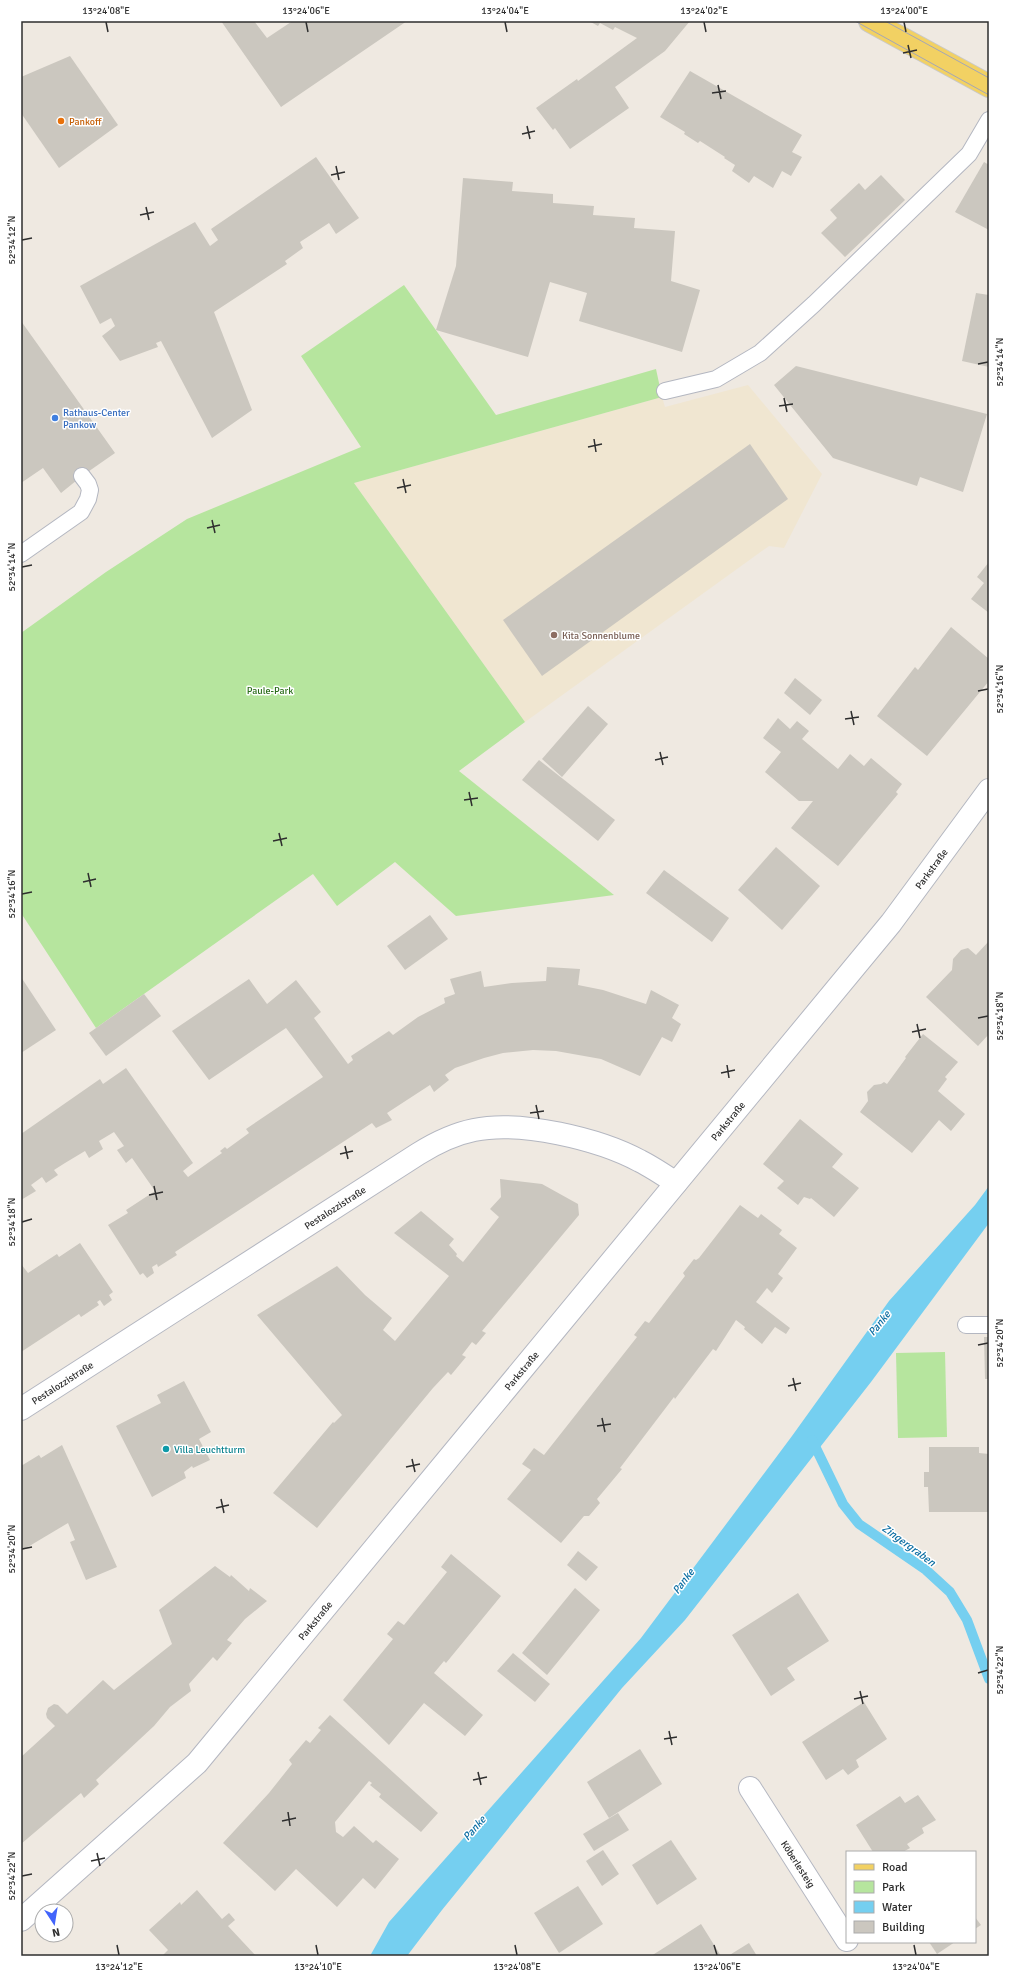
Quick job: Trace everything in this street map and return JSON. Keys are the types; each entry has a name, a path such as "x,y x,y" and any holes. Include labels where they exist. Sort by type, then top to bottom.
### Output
{"main road":[{"path":"870,21 989,86"}],"street":[{"name":"Parkstraße","path":"21,1920 197,1763 891,924 989,790"},
{"name":"Pestalozzistraße","path":"21,1409 418,1154 448,1139 467,1132 496,1127 537,1130 569,1137 605,1146 640,1160 676,1183"},
{"name":"Köberlesteig","path":"750,1788 846,1938"},
{"name":"Köberlesteig","path":"849,1943 857,1956"}],"lane":[{"path":"664,391 716,379 760,353 814,304 969,154 989,120"},
{"path":"21,554 81,512 88,499 90,490 88,484 82,476"},
{"path":"966,1325 989,1325"}],"shaded area":[{"name":"Kita Sonnenblume","path":"748,385 822,474 784,548 769,546 525,722 354,483 662,397 665,407"}],"green space":[{"name":"Paule-Park","path":"404,285 496,415 656,369 662,397 354,483 525,722 459,771 614,895 456,916 395,862 337,906 313,874 96,1028 21,913 21,633 106,572 187,519 361,447 301,356"},
{"path":"945,1352 947,1437 898,1438 896,1353"}],"water":[{"name":"Panke","path":"989,1186 989,1223 871,1382 685,1620 622,1688 442,1910 407,1956 370,1956 389,1922 641,1638 792,1436 889,1301 975,1205"}],"building":[{"path":"221,21 254,21 267,38 291,22 290,21 407,21 281,107"},
{"path":"589,21 690,21 665,51 615,87 629,108 570,149 555,128 553,130 536,108 577,79 578,81 637,38 615,27 613,30 600,23 598,26"},
{"path":"70,56 118,125 59,168 21,113 21,77"},
{"path":"690,71 802,135 792,152 802,157 791,176 782,171 773,188 754,176 749,183 732,171 735,165 724,158 725,157 700,141 698,143 684,134 685,132 660,117"},
{"path":"316,157 359,218 336,234 329,223 300,242 303,248 285,261 287,264 214,312 252,410 212,438 161,341 156,343 158,347 120,361 102,336 115,326 111,318 100,324 80,286 195,222 210,246 218,240 211,229"},
{"path":"984,162 989,165 989,230 955,212"},
{"path":"881,175 905,200 845,257 821,233 837,218 830,210 859,183 865,190"},
{"path":"463,178 513,182 512,191 553,194 553,203 594,206 593,215 635,218 634,228 675,231 671,281 700,290 682,352 579,321 587,293 550,282 528,357 436,330 456,266"},
{"path":"976,293 989,295 989,367 962,361"},
{"name":"Rathaus-Center Pankow","path":"21,321 115,453 61,493 43,468 21,483"},
{"path":"796,366 987,414 963,492 920,477 917,486 833,458 774,385"},
{"name":"Kita Sonnenblume","path":"750,444 788,499 542,676 503,620"},
{"path":"989,562 989,613 971,599 984,583 977,577"},
{"path":"951,627 989,659 989,681 927,756 877,716 915,667 918,670"},
{"path":"795,678 822,700 810,715 784,693"},
{"path":"588,706 608,724 562,777 542,759"},
{"path":"778,718 790,729 797,721 809,731 802,739 838,769 850,754 864,766 871,758 902,784 896,792 898,794 838,866 791,828 813,801 799,801 765,772 781,752 763,738"},
{"path":"539,760 615,820 598,841 522,780"},
{"path":"776,847 820,886 782,930 738,890"},
{"path":"664,870 729,918 712,942 646,893"},
{"path":"430,915 448,939 405,970 387,946"},
{"path":"989,941 989,1034 978,1046 926,997 952,970 953,959 961,950 968,948 976,955"},
{"path":"547,967 580,969 578,985 603,990 646,1004 651,990 679,1005 672,1018 681,1024 672,1042 662,1037 640,1076 601,1059 556,1051 533,1050 503,1053 455,1068 445,1075 449,1080 434,1092 430,1085 387,1113 392,1120 376,1128 372,1123 175,1252 177,1255 158,1267 157,1264 152,1267 154,1273 147,1278 143,1273 140,1275 108,1225 128,1213 126,1210 155,1191 132,1158 126,1163 117,1150 124,1146 114,1132 99,1141 103,1149 89,1158 85,1151 54,1170 58,1175 46,1183 42,1177 31,1185 36,1191 21,1200 21,1134 100,1079 103,1084 126,1068 193,1163 183,1171 188,1177 222,1153 220,1151 225,1147 227,1149 249,1133 246,1129 323,1077 286,1028 209,1080 172,1031 249,979 267,1004 296,980 321,1012 314,1018 348,1064 353,1060 351,1056 389,1031 393,1035 418,1017 445,1003 444,998 455,994 450,979 481,971 484,987 512,983 546,981"},
{"path":"21,977 56,1030 21,1053"},
{"path":"144,994 161,1016 106,1056 89,1033"},
{"path":"923,1034 958,1062 945,1077 947,1079 938,1091 965,1114 951,1131 939,1120 912,1153 860,1112 868,1101 867,1092 874,1085 884,1082 887,1084"},
{"path":"800,1119 843,1154 832,1167 859,1188 834,1217 811,1198 804,1197 798,1205 777,1188 784,1181 763,1164"},
{"path":"500,1179 542,1184 578,1204 579,1215 482,1331 486,1333 476,1345 472,1342 462,1355 466,1357 451,1375 448,1372 433,1388 317,1528 273,1493 333,1422 334,1423 342,1415 257,1315 337,1266 365,1295 392,1318 383,1330 395,1341 449,1276 394,1233 421,1211 454,1239 449,1245 457,1254 456,1256 463,1262 499,1217 490,1209 501,1197"},
{"path":"740,1205 758,1218 761,1214 782,1230 779,1234 797,1248 778,1274 783,1278 772,1293 767,1288 756,1302 790,1328 786,1334 775,1327 762,1344 736,1320 716,1351 713,1349 620,1468 622,1469 597,1499 600,1503 589,1516 584,1516 561,1543 507,1499 531,1470 522,1464 534,1448 544,1455 637,1337 634,1335 645,1321 649,1323 685,1276 683,1273 694,1259 696,1260 699,1258"},
{"path":"80,1243 113,1292 109,1295 112,1300 104,1306 100,1300 97,1302 99,1305 81,1317 79,1314 21,1352 21,1264 28,1273 57,1254 59,1257"},
{"path":"984,1337 989,1337 989,1379 985,1379"},
{"name":"Villa Leuchtturm","path":"184,1381 211,1432 199,1439 210,1460 193,1468 192,1466 184,1472 186,1478 152,1497 116,1426 161,1403 157,1395"},
{"path":"62,1445 117,1567 86,1580 70,1542 75,1540 68,1523 21,1551 21,1466 39,1455 41,1458"},
{"path":"929,1447 979,1447 979,1453 989,1454 989,1512 929,1512 928,1487 924,1487 924,1472 929,1472"},
{"path":"578,1551 598,1567 586,1581 567,1565"},
{"path":"451,1554 501,1596 446,1663 444,1661 434,1673 483,1715 465,1736 424,1703 389,1745 343,1700 393,1639 387,1634 398,1621 404,1625 447,1572 441,1567"},
{"path":"215,1566 230,1577 231,1575 249,1591 250,1588 267,1601 245,1619 227,1640 232,1643 217,1661 213,1657 189,1684 191,1691 170,1707 154,1726 96,1780 99,1784 84,1798 81,1793 21,1844 21,1757 55,1726 47,1718 46,1714 48,1708 54,1704 58,1705 67,1714 103,1680 114,1690 172,1644 159,1610"},
{"path":"575,1588 600,1610 547,1675 522,1653"},
{"path":"798,1593 829,1641 787,1668 795,1680 771,1696 732,1635"},
{"path":"513,1653 550,1684 535,1702 497,1671"},
{"path":"864,1702 887,1739 856,1760 859,1767 848,1775 843,1769 826,1780 802,1742"},
{"path":"330,1715 438,1813 421,1832 379,1797 381,1794 370,1785 372,1783 369,1781 335,1822 336,1832 343,1837 354,1826 373,1843 376,1840 399,1859 375,1889 363,1878 337,1907 296,1869 275,1891 223,1843 269,1793 292,1764 289,1760 306,1740 310,1743 321,1730 318,1728"},
{"path":"640,1749 662,1784 609,1818 587,1782"},
{"path":"918,1795 936,1820 922,1828 924,1833 907,1844 910,1848 905,1851 872,1851 856,1825 900,1796 905,1803"},
{"path":"618,1813 629,1830 594,1851 583,1834"},
{"path":"671,1840 697,1879 657,1905 632,1865"},
{"path":"603,1850 619,1874 602,1886 586,1861"},
{"path":"578,1886 603,1924 559,1953 534,1913"},
{"path":"197,1890 222,1919 229,1913 235,1920 228,1926 256,1956 162,1956 168,1950 149,1930 180,1902 181,1905"},
{"path":"976,1918 981,1925 976,1928"},
{"path":"701,1924 721,1956 651,1956 670,1944"},
{"path":"749,1943 757,1956 728,1956"},
{"path":"930,1943 954,1943 937,1954"}],"waterway":[{"name":"Zingergraben","path":"812,1440 843,1504 859,1524 926,1570 950,1592 967,1620 989,1679"}],"tram line":[{"path":"855,21 989,95"},
{"path":"885,21 989,78"}],"place":[{"name":"Pankoff","path":"61,121"},
{"name":"Rathaus-Center Pankow","path":"55,418"},
{"name":"Kita Sonnenblume","path":"554,635"},
{"name":"Villa Leuchtturm","path":"166,1449"}]}
